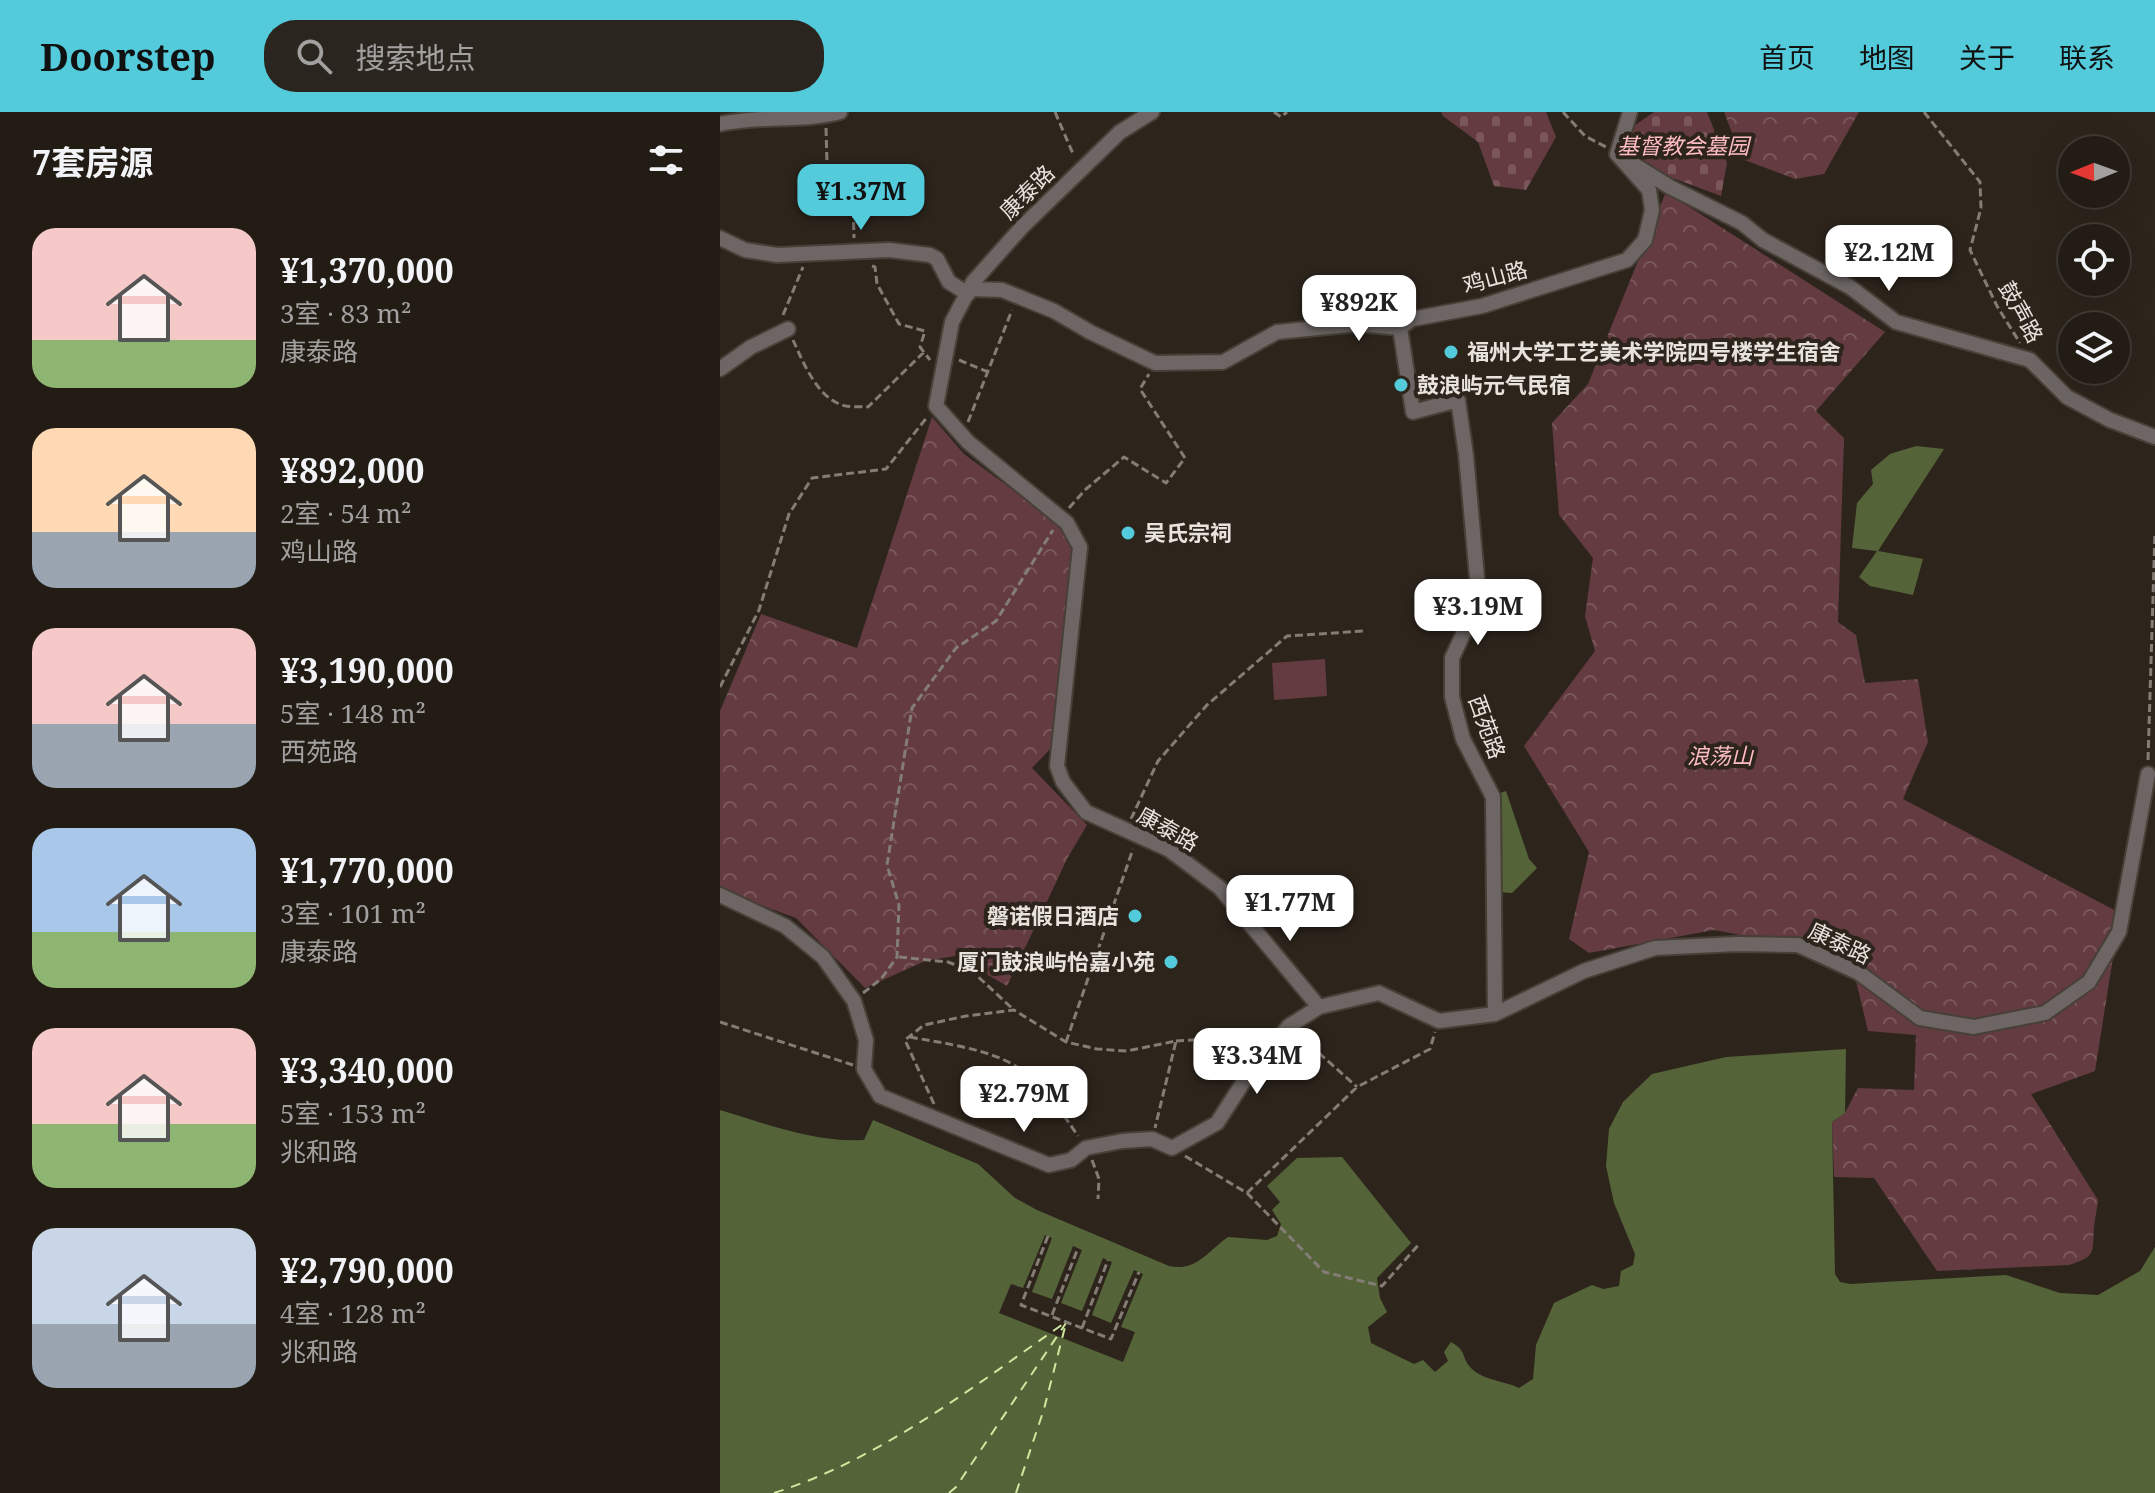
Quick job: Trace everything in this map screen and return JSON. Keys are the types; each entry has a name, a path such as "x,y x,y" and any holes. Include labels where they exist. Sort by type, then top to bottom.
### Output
{"street":[{"name":"康泰路","path":"1152,112 1120,132 1023,226 973,282 952,322 936,406 963,437 1067,523 1080,547 1057,766 1063,782 1086,812 1168,849 1220,888 1319,1007"},
{"path":"1630,112 1617,154 1670,187 1742,223 1763,240 1850,287 1896,322 2030,360 2067,397 2110,420 2155,437"},
{"path":"720,124 748,118 833,114"},
{"name":"鸡山路","path":"969,292 1002,290 1054,311 1155,363 1223,362 1277,332 1358,324 1400,328 1412,319 1482,306 1627,260 1645,240 1652,210 1649,190 1617,154"},
{"path":"720,238 756,252 777,255 859,257 889,250 930,255 937,259 949,282 969,292"},
{"name":"西苑路","path":"1400,328 1413,412 1458,400 1466,455 1479,600 1452,658 1452,697 1463,739 1493,797 1495,1014"},
{"path":"720,369 751,347 788,329"},
{"name":"康泰路","path":"1439,1021 1495,1014 1584,971 1655,948 1737,944 1798,945 1859,973 1920,1018 1974,1027 2045,1013 2089,982 2119,932 2148,774"},
{"path":"720,895 785,926 823,957 854,1001 866,1040 864,1069 880,1096 1049,1165 1071,1160 1086,1148 1122,1141 1152,1139 1172,1148 1217,1123 1283,1025 1319,1007 1379,993 1439,1021"}],"path":[{"path":"1055,112 1079,171"},
{"path":"1274,112 1281,117 1287,112"},
{"path":"1563,112 1585,136 1617,154"},
{"name":"鼓声路","path":"1924,112 1980,182 1981,208 1970,250 1997,306 2030,360"},
{"path":"833,114 828,198 853,197 859,257 875,267 877,284 899,324 925,331 920,347 932,362"},
{"path":"809,254 782,317 806,370 819,387 841,405 868,407 924,352"},
{"path":"963,437 1017,296"},
{"path":"946,355 988,372"},
{"path":"854,1001 881,979 897,957 899,905 887,865 912,708 956,648 996,621 1061,518 1086,489 1124,457 1166,483 1185,458 1140,389 1155,363"},
{"path":"720,687 759,610 789,514 812,478 886,469 936,406"},
{"path":"2148,774 2155,532"},
{"path":"1066,1042 1132,832 1158,761 1207,705 1287,636 1364,631"},
{"path":"897,957 948,962 973,972 1014,1010 1066,1042 1097,1049 1127,1051 1176,1041 1250,1036 1283,1025 1357,1087"},
{"path":"942,1120 905,1040 924,1025 1014,1010"},
{"path":"1247,1193 1357,1087 1430,1049 1439,1021"},
{"path":"720,1022 864,1069"},
{"path":"909,1037 997,1058 1016,1067 1058,1107 1086,1148 1099,1179 1098,1199"},
{"path":"1152,1139 1176,1041"},
{"path":"1172,1148 1247,1193 1324,1272 1382,1286 1420,1243"},
{"path":"1048,1236 1021,1305 1111,1339 1139,1272"},
{"path":"1051,1316 1078,1248"},
{"path":"1082,1328 1108,1260"}],"green space":[{"name":"基督教会墓园","path":"1441,112 1546,112 1556,137 1526,190 1494,186 1478,142"},
{"name":"基督教会墓园","path":"1654,112 1707,112 1727,163 1721,196 1654,171 1631,153 1631,128"},
{"path":"1724,112 1859,112 1824,174 1795,179 1742,159"},
{"name":"浪荡山","path":"1666,192 1885,332 1816,411 1844,438 1838,622 1856,635 1865,683 1918,679 1928,742 1903,799 2120,913 2095,1071 2031,1094 2098,1200 2093,1248 2089,1256 2078,1262 2069,1265 1937,1271 1874,1178 1834,1177 1832,1122 1845,1113 1858,1088 1914,1090 1916,1035 1868,1031 1850,956 1714,930 1589,953 1569,939 1589,852 1524,746 1595,651 1585,616 1593,558 1559,515 1552,423 1588,384"},
{"path":"932,417 964,454 1067,530 1076,552 1055,744 1032,768 1087,825 1067,859 1007,986 955,956 925,961 865,988 796,918 720,890 720,711 761,614 857,648"},
{"path":"1325,659 1327,696 1274,700 1272,663"}],"shaded area":[{"path":"1916,446 1944,449 1878,551 1923,559 1913,595 1870,586 1859,577 1877,551 1852,548 1857,503 1873,484 1871,470 1890,454"},
{"path":"1506,791 1529,859 1537,868 1512,893 1499,892 1498,794"},
{"path":"1846,1049 1845,1113 1832,1122 1835,1274 1840,1282 1850,1284 2006,1275 2060,1293 2098,1295 2140,1271 2155,1247 2155,1493 720,1493 720,1110 827,1139 864,1140 873,1120 978,1164 1015,1198 1037,1210 1169,1266 1178,1267 1201,1259 1228,1237 1267,1240 1277,1236 1281,1224 1272,1210 1280,1202 1267,1186 1297,1158 1342,1157 1411,1243 1377,1278 1380,1298 1387,1312 1368,1327 1371,1343 1414,1364 1423,1360 1435,1372 1448,1361 1444,1352 1451,1342 1475,1371 1519,1388 1533,1379 1536,1345 1554,1303 1592,1285 1603,1289 1619,1286 1621,1271 1633,1265 1635,1254 1614,1203 1606,1166 1609,1129 1623,1102 1652,1074 1726,1057"}],"pier":[{"path":"1045,1235 1052,1238 1032,1292 1052,1299 1073,1246 1082,1250 1061,1303 1082,1311 1103,1258 1112,1262 1092,1315 1111,1323 1134,1270 1143,1274 1121,1327 1135,1332 1123,1362 999,1313 1011,1284 1023,1288"}],"ferry route":[{"path":"774,1493 853,1461 890,1440 962,1395 1066,1322"},
{"path":"949,1493 1066,1323"},
{"path":"1016,1493 1044,1409 1065,1327"}],"place":[{"name":"福州大学工艺美术学院四号楼学生宿舍","path":"1451,352"},
{"name":"鼓浪屿元气民宿","path":"1401,385"},
{"name":"吴氏宗祠","path":"1128,533"},
{"name":"磐诺假日酒店","path":"1135,916"},
{"name":"厦门鼓浪屿怡嘉小苑","path":"1171,962"}]}
